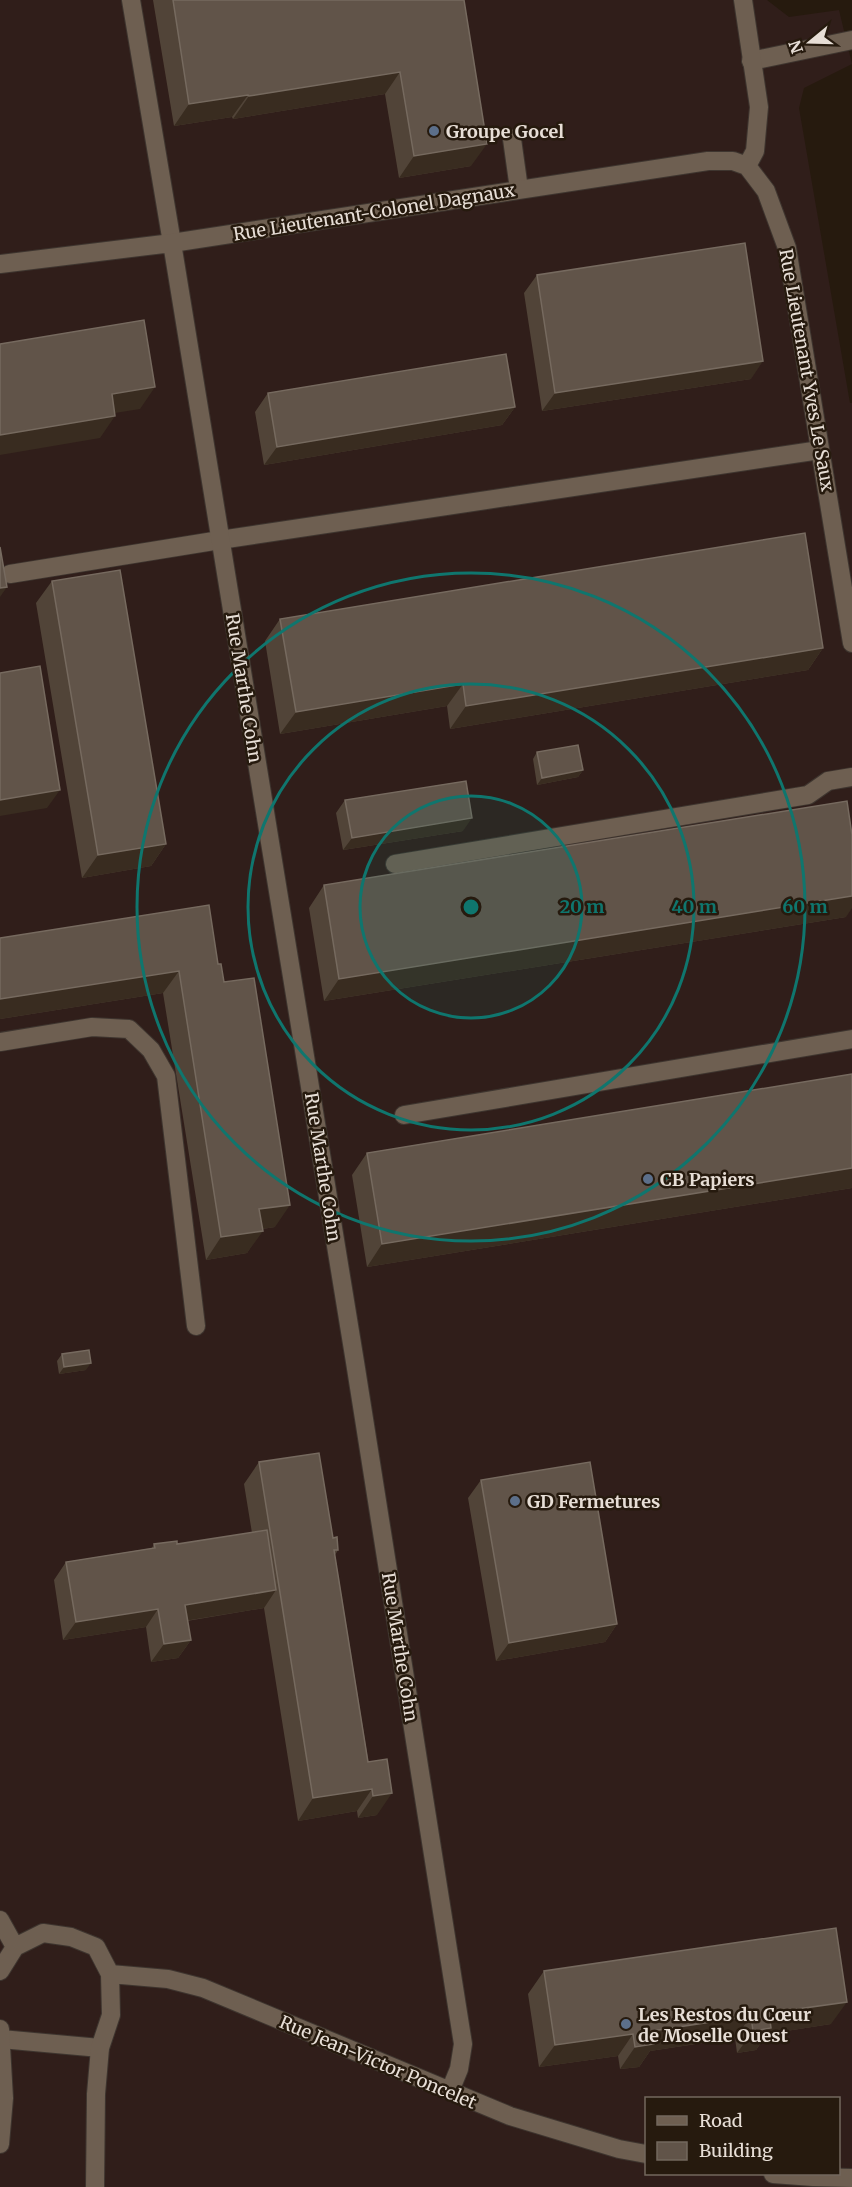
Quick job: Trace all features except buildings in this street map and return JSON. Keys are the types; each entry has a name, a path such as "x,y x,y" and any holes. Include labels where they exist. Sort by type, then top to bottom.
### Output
{"street":[{"name":"Rue Marthe Cohn","path":"131,0 349,1326 463,2044 459,2069 450,2091"},
{"path":"743,0 759,107 755,151 747,166"},
{"path":"751,60 852,40"},
{"path":"512,138 519,189"},
{"name":"Rue Lieutenant-Colonel Dagnaux","path":"0,264 172,243 708,161 732,161 747,166"},
{"name":"Rue Lieutenant Yves Le Saux","path":"747,166 766,191 788,248 852,643"},
{"path":"10,573 820,450"},
{"path":"395,864 808,795 828,781 852,777"},
{"path":"0,1042 92,1027 129,1029 151,1050 165,1076 196,1326"},
{"path":"404,1115 852,1039"},
{"path":"0,1920 15,1947"},
{"path":"0,1971 15,1947 43,1933 71,1937 96,1947 110,1974 111,2015 100,2048 96,2094 95,2187"},
{"name":"Rue Jean-Victor Poncelet","path":"110,1974 168,1979 203,1988 510,2116 619,2149 645,2154"},
{"path":"0,2144 4,2098 0,2034 100,2048"},
{"path":"783,2175 852,2178"}],"shaded area":[{"path":"0,0 767,0 789,17 839,10 852,64 804,88 799,108 850,403 852,403 852,2187 0,2187"}],"place":[{"name":"Groupe Gocel","path":"434,131"},
{"name":"CB Papiers","path":"648,1179"},
{"name":"GD Fermetures","path":"515,1501"},
{"name":"Les Restos du Cœur de Moselle Ouest","path":"626,2024"}]}
